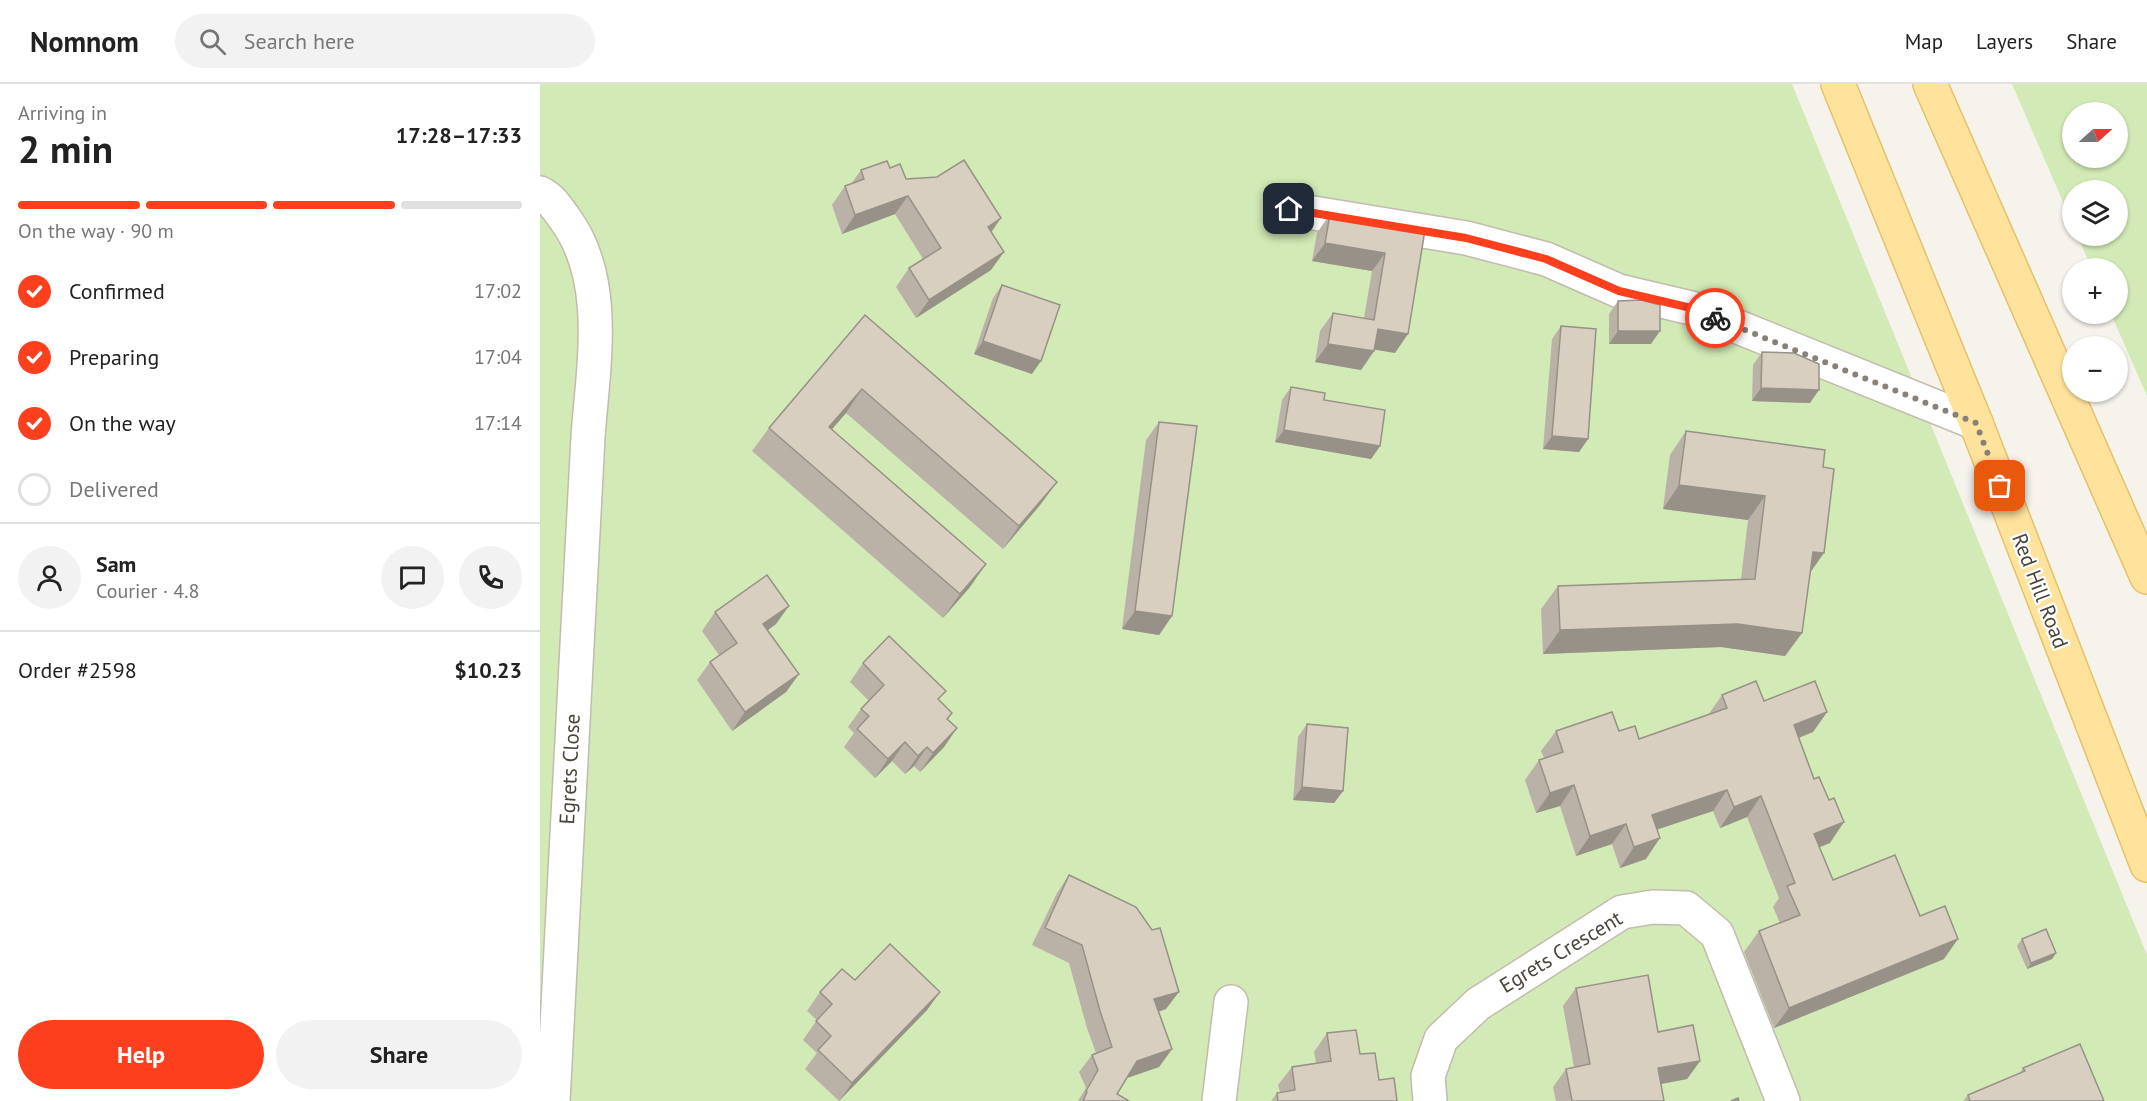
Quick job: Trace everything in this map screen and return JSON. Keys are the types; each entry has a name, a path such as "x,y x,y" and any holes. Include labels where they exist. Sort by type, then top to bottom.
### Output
{"main road":[{"name":"Red Hill Road","path":"1838,84 1976,423 2147,865"},
{"path":"1930,84 2147,577"}],"street":[{"name":"Egrets Close","path":"540,193 549,198 574,231 591,277 596,328 588,437 553,1101"},
{"path":"1289,209 1466,238 1546,259 1619,291 1691,308 1976,423"},
{"name":"Egrets Crescent","path":"1430,1101 1428,1076 1441,1039 1478,1004 1622,912 1653,907 1686,908 1717,934 1783,1101"},
{"path":"1219,1101 1231,1002"}],"green space":[{"path":"540,84 1792,84 2147,955 2147,1101 540,1101"},
{"path":"2012,84 2147,84 2147,396 2128,353 2128,336 2121,336 2115,324 2128,324 2128,258 2087,258 2082,246 2128,246 2128,180 2062,180 2062,200"}],"building":[{"path":"964,160 1001,218 988,227 1004,252 929,300 909,268 941,248 908,196 855,215 845,186 864,179 861,170 887,161 890,168 900,164 906,179 937,177"},
{"path":"1330,214 1425,230 1408,334 1378,329 1374,351 1328,344 1333,313 1374,320 1385,253 1325,243"},
{"path":"1002,285 1060,305 1041,361 983,341"},
{"path":"1641,300 1660,305 1660,331 1618,331 1618,301"},
{"path":"865,315 1057,482 1019,526 862,389 829,427 986,564 960,594 769,428"},
{"path":"1561,326 1596,329 1588,439 1552,436"},
{"path":"1762,352 1794,353 1819,364 1819,390 1761,388"},
{"path":"1291,387 1325,393 1324,400 1385,410 1380,446 1284,430"},
{"path":"1159,422 1197,426 1172,616 1135,611"},
{"path":"1686,431 1825,450 1823,467 1834,469 1824,553 1813,552 1802,633 1738,624 1560,630 1558,586 1755,579 1765,496 1679,485"},
{"path":"767,575 789,606 763,624 799,674 745,712 710,662 737,643 715,612"},
{"path":"889,636 946,691 938,699 952,713 947,719 957,728 933,753 927,747 918,756 905,742 888,759 857,729 869,716 861,709 884,685 863,663"},
{"path":"1756,681 1764,701 1815,681 1827,712 1794,725 1814,779 1819,777 1829,800 1834,798 1844,822 1814,834 1833,880 1895,855 1920,916 1945,906 1958,939 1789,1008 1759,931 1800,915 1787,886 1795,883 1761,796 1734,807 1727,790 1652,815 1660,838 1634,847 1626,824 1590,836 1574,785 1550,793 1539,760 1563,752 1556,731 1612,712 1619,731 1635,726 1639,739 1727,708 1722,695"},
{"path":"1307,724 1348,728 1343,791 1302,787"},
{"path":"1069,875 1136,907 1152,930 1160,928 1179,992 1154,999 1172,1049 1137,1061 1117,1094 1129,1101 1083,1101 1098,1070 1092,1055 1112,1047 1082,945 1045,928"},
{"path":"2046,929 2056,953 2031,963 2022,939"},
{"path":"890,944 940,992 852,1083 818,1050 831,1036 816,1021 832,1004 820,992 842,969 855,980"},
{"path":"1648,975 1658,1032 1693,1025 1700,1061 1658,1068 1664,1101 1572,1101 1566,1069 1590,1064 1576,988"},
{"path":"1356,1030 1360,1054 1375,1053 1379,1080 1394,1078 1397,1101 1278,1101 1277,1093 1295,1090 1292,1067 1331,1061 1327,1033"},
{"path":"2080,1044 2104,1101 1970,1101 1968,1095"}],"way so far":[{"path":"1715,318 1976,423 2000,486"}],"route":[{"path":"1289,209 1466,238 1546,259 1619,291 1691,308 1715,318"}]}
